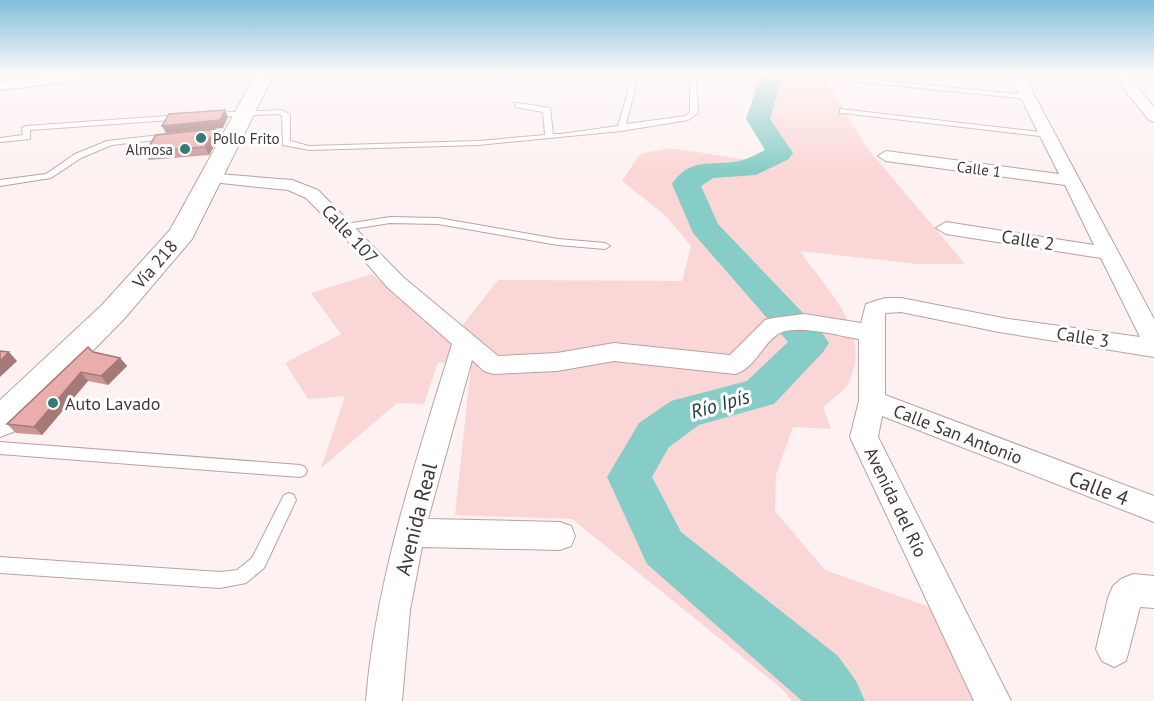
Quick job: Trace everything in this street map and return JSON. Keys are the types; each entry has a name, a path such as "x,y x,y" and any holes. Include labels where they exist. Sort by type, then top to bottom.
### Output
{"main road":[{"name":"Vía 218","path":"4,414 113,312 182,233 246,107"}],"street":[{"path":"1034,107 1154,341"},
{"name":"Calle 1","path":"886,156 1073,181"},
{"name":"Calle 107","path":"212,177 292,185 312,194 346,227 394,282 493,365 557,362 614,352 650,354 735,366 773,326 804,322 871,333"},
{"name":"Calle 2","path":"946,228 1109,254"},
{"name":"Avenida del Río","path":"993,701 864,436 872,401 871,333 874,309 885,305 1006,325"},
{"name":"Calle 3","path":"1006,325 1154,348"},
{"name":"Avenida Real","path":"384,701 385,664 410,533 465,341"},
{"name":"Calle San Antonio","path":"872,401 1044,468"},
{"name":"Calle 4","path":"1044,468 1154,509"},
{"path":"410,533 560,536"},
{"path":"1114,649 1125,598 1143,591"}],"lane":[{"path":"528,107 547,110 549,138"},
{"path":"621,129 627,107"},
{"path":"199,116 236,125 279,112 286,115 286,143 302,148 478,143 549,138 688,118 694,113 694,107"},
{"path":"843,111 1049,135"},
{"path":"0,140 27,136 26,128 188,117"},
{"path":"0,183 48,176 78,156 110,143 184,135"},
{"path":"346,227 390,220 438,221 558,242 605,246"},
{"path":"0,448 300,471"},
{"path":"0,565 220,580 240,578 258,563 289,500"}],"shaded area":[{"path":"752,107 842,107 867,148 965,264 918,264 800,251 833,296 851,328 855,345 855,363 847,385 823,407 831,429 793,427 776,475 775,511 825,570 949,614 988,701 792,701 782,689 572,519 455,515 471,365 438,362 424,404 397,403 321,468 345,396 308,399 285,363 341,334 311,293 372,274 449,338 462,326 498,280 682,281 691,246 666,216 622,181 640,154 670,148 748,160 771,153 751,114"}],"building":[{"path":"225,110 220,120 162,126 169,114"},
{"path":"215,129 205,147 145,152 156,135"},
{"path":"88,347 93,352 120,358 101,376 81,372 34,427 7,424"},
{"path":"0,351 9,352 0,361"}],"waterway":[{"name":"Río Ipís","path":"762,107 758,119 780,153 746,169 707,170 686,184 704,227 810,343 760,393 686,412 654,435 629,477 664,548 818,676 836,701"}],"place":[{"name":"Pollo Frito","path":"201,138"},
{"name":"Almosa","path":"185,149"},
{"name":"Auto Lavado","path":"53,403"}]}
